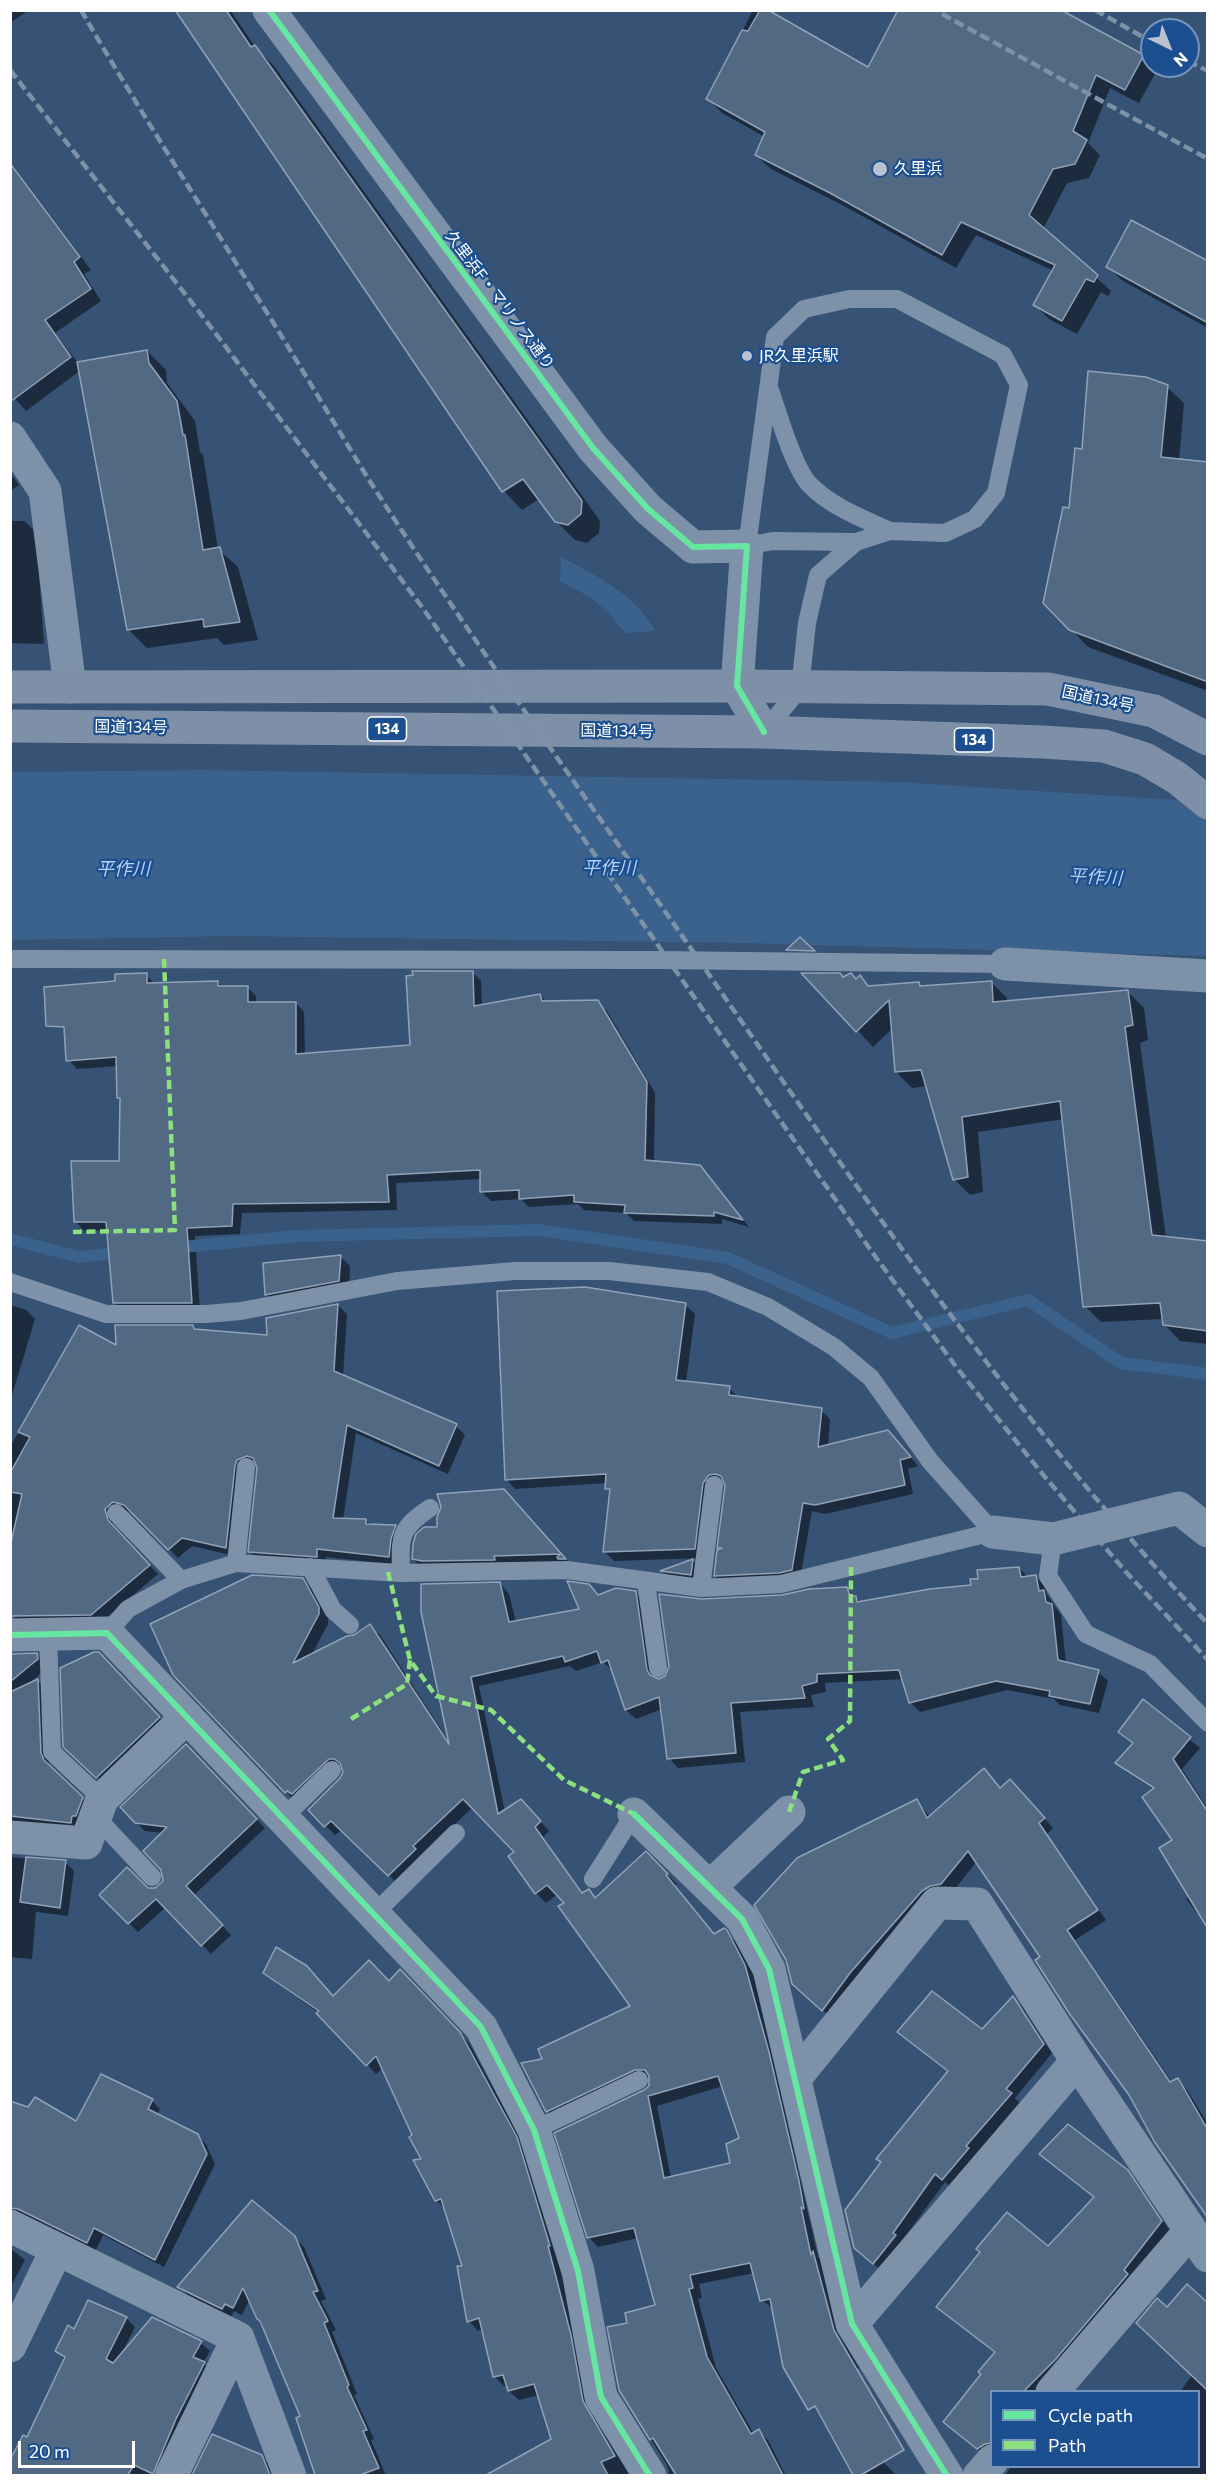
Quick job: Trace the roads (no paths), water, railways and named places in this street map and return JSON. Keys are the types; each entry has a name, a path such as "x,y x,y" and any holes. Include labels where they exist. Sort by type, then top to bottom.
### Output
{"highway":[{"name":"国道134号","path":"10,687 1048,688 1154,711 1208,738"},
{"name":"国道134号","path":"10,726 764,732 1043,742 1104,747 1145,759 1197,791"}],"street":[{"name":"久里浜F・マリノス通り","path":"268,10 593,448 648,509 693,547 747,546"},
{"path":"10,438 45,491 70,687"},
{"path":"747,546 736,686 764,732"},
{"path":"1005,964 1208,976"},
{"path":"993,1532 1053,1539 1179,1508 1208,1531"},
{"path":"10,1635 107,1633 481,2027 534,2130 578,2271 601,2397 650,2475"},
{"path":"10,1837 86,1843 99,1808 187,1717"},
{"path":"710,1887 789,1812"},
{"path":"634,1814 741,1919 769,1969 852,2324 947,2475"},
{"path":"796,2077 937,1903 977,1904 1077,2061 1198,2243 1053,2390"},
{"path":"852,2324 1077,2061"},
{"path":"10,2226 238,2338 290,2475"},
{"path":"10,2346 57,2249"},
{"path":"171,2475 238,2338"}],"lane":[{"path":"849,299 897,299 1003,355 1019,385 996,493 975,519 945,533 890,531 856,542 773,541 747,546 775,337 804,309 849,299"},
{"path":"769,385 790,447 808,483 837,507 890,531"},
{"path":"764,732 800,688 807,623 818,575 856,542"},
{"path":"10,959 659,960 1005,964"},
{"path":"10,1282 106,1314 206,1314 241,1311 397,1281 515,1271 609,1271 708,1282 768,1307 834,1347 871,1378 930,1461 993,1532 781,1584 701,1588 567,1570 401,1573 236,1563 181,1580 128,1609 107,1633"},
{"path":"236,1563 246,1467"},
{"path":"701,1588 714,1485"},
{"path":"401,1573 400,1542 410,1521 430,1508"},
{"path":"116,1513 181,1580"},
{"path":"1053,1539 1048,1576 1086,1634 1150,1664 1208,1723"},
{"path":"309,1568 333,1610 350,1625"},
{"path":"646,1582 658,1668"},
{"path":"48,1634 52,1752 152,1877"},
{"path":"283,1818 332,1770"},
{"path":"592,1879 634,1814"},
{"path":"374,1914 456,1833"},
{"path":"534,2130 639,2080"}],"water":[{"path":"561,557 614,587 637,607 655,631 625,633 597,603 560,582"},
{"name":"平作川","path":"204,770 899,782 1207,802 1207,956 740,943 234,936 11,940 10,772"}],"waterway":[{"path":"172,1248 297,1236 539,1230 728,1258 892,1333 1028,1300 1121,1363 1208,1374"},
{"path":"10,1239 79,1257 125,1252"}],"railway":[{"path":"81,10 371,483 447,599 808,1117 870,1205 999,1378 1135,1544 1208,1624"},
{"path":"1095,10 1140,35"},
{"path":"942,14 1208,159"},
{"path":"1200,67 1208,71"},
{"path":"10,70 207,322 422,607 872,1252 957,1368 1126,1572 1208,1660"}],"place":[{"name":"久里浜","path":"880,169"},
{"name":"JR久里浜駅","path":"747,356"}]}
